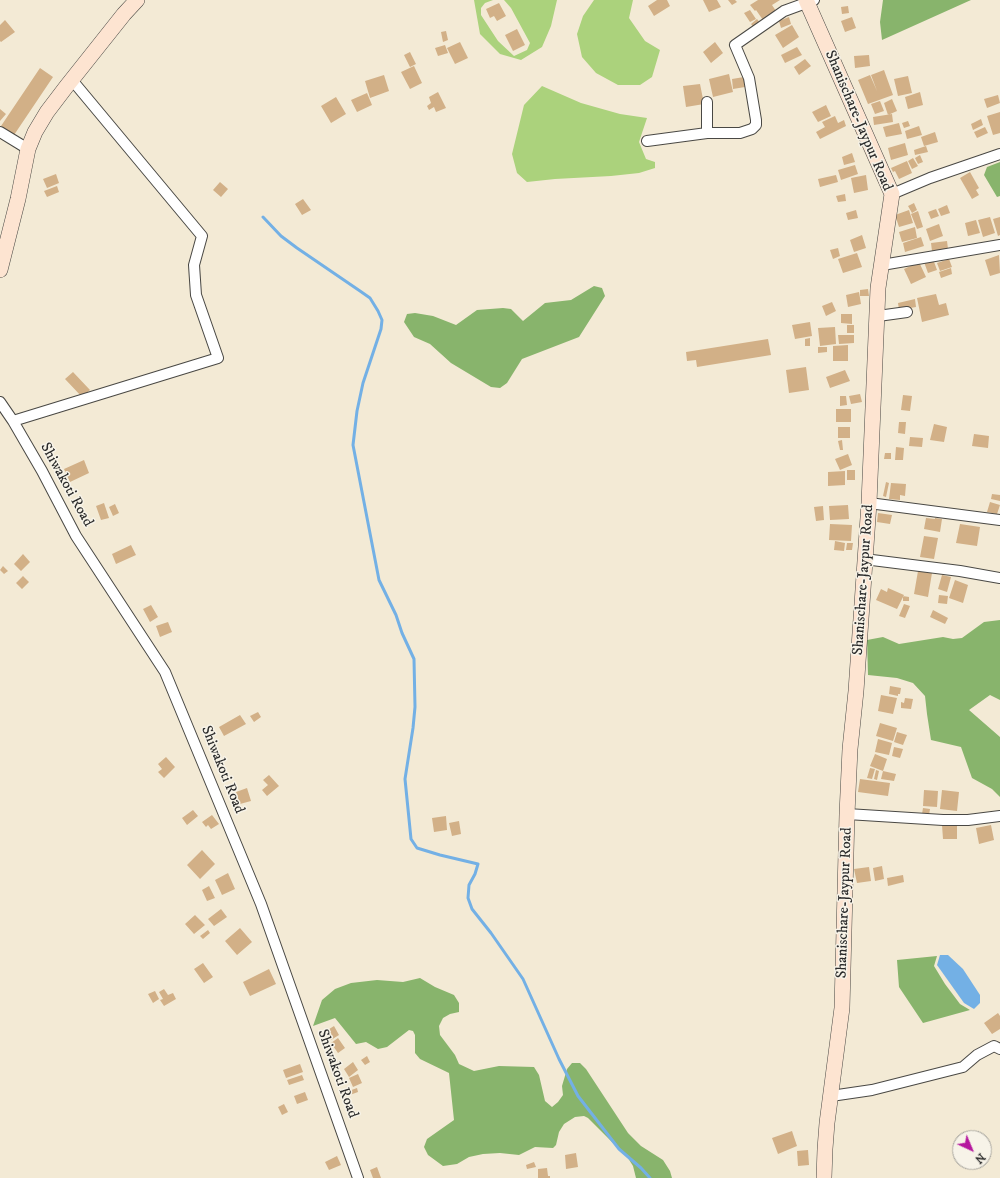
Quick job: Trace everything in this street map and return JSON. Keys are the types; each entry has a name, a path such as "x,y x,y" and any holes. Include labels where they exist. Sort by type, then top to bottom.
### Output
{"street":[{"path":"0,270 18,199 28,149 35,132 47,112 124,14 138,0"},
{"path":"647,140 708,133 740,133 747,132 756,125 749,78 735,46 784,11 809,1"},
{"name":"Shanischare-Jaypur Road","path":"809,1 892,194 878,288 869,503 847,814 842,1008 824,1149 824,1178"},
{"path":"13,421 218,358 196,295 194,265 202,236 72,80"},
{"path":"707,102 708,133"},
{"path":"0,132 28,149"},
{"path":"892,194 930,178 1000,154"},
{"path":"882,265 1000,245"},
{"path":"878,316 907,312"},
{"name":"Shiwakoti Road","path":"0,402 13,421 76,536 166,672 261,904 358,1178"},
{"path":"869,503 1000,520"},
{"path":"864,559 960,571 1000,578"},
{"path":"847,814 943,820 968,820 1000,816"},
{"path":"831,1096 872,1090 963,1067 977,1055 994,1046 1000,1049"}],"green space":[{"path":"474,0 493,0 485,3 481,8 481,15 498,41 514,56 527,50 530,43 511,8 504,0 557,0 551,26 542,47 521,60 500,54 480,34"},
{"path":"594,0 633,0 629,18 645,41 660,50 652,77 640,85 618,85 596,73 582,57 577,34 583,16"},
{"path":"883,0 971,0 882,40 880,22"},
{"path":"542,86 581,103 620,114 647,118 639,142 646,159 655,162 655,168 639,173 527,182 517,173 512,154 524,105"},
{"path":"1000,162 1000,196 997,197 984,175 987,167"},
{"path":"594,286 602,288 605,296 579,337 522,359 507,383 500,388 491,387 451,363 430,344 414,337 404,322 407,314 415,313 433,316 456,325 477,310 503,308 511,309 523,321 545,303 571,300"},
{"path":"1000,620 1000,700 990,695 969,710 1000,737 1000,797 992,789 972,778 961,747 931,740 925,696 913,683 897,678 868,675 867,640 883,637 899,644 943,637 953,639 962,638 984,622"},
{"path":"937,956 934,966 945,984 960,1004 970,1010 923,1023 899,987 897,960"},
{"path":"420,978 435,987 454,995 459,1003 459,1012 450,1014 443,1018 439,1026 440,1035 455,1055 459,1064 474,1071 499,1066 534,1067 539,1075 545,1101 552,1107 563,1095 562,1086 567,1069 572,1063 580,1063 586,1069 628,1133 641,1146 663,1160 670,1171 672,1178 636,1178 633,1166 628,1158 588,1118 584,1116 575,1117 564,1124 559,1132 556,1145 553,1148 535,1147 519,1155 500,1153 483,1154 469,1157 457,1164 443,1166 428,1155 424,1147 427,1139 454,1120 449,1073 420,1059 415,1053 415,1035 413,1031 409,1030 387,1047 378,1049 366,1042 356,1044 335,1018 313,1026 322,1000 335,989 351,983 377,980 403,982"}],"water":[{"path":"940,955 948,955 963,969 980,995 980,1003 974,1009 964,1003 937,965"}],"building":[{"path":"657,0 667,0 670,6 654,16 648,6"},
{"path":"703,0 717,0 721,7 709,12"},
{"path":"728,0 735,0 737,2 732,5"},
{"path":"758,0 780,0 772,5 776,11 763,20 756,10 755,11 750,5"},
{"path":"499,3 506,16 497,21 494,16 490,18 486,9"},
{"path":"848,6 849,13 842,14 841,7"},
{"path":"750,10 756,19 750,22 744,13"},
{"path":"789,17 791,24 781,28 779,21"},
{"path":"852,17 856,28 845,32 841,21"},
{"path":"757,19 760,23 754,28 751,24"},
{"path":"5,20 15,32 1,42 0,25"},
{"path":"792,25 799,37 783,48 775,35"},
{"path":"517,29 525,45 513,51 505,35"},
{"path":"446,31 448,40 443,42 441,32"},
{"path":"460,42 468,58 455,64 447,48"},
{"path":"715,42 723,53 711,63 703,52"},
{"path":"445,45 448,53 438,56 435,48"},
{"path":"797,47 802,55 785,63 781,55"},
{"path":"410,52 416,64 410,67 404,55"},
{"path":"869,55 870,66 855,68 854,56"},
{"path":"805,59 811,66 799,75 794,67"},
{"path":"414,66 422,83 410,89 401,72"},
{"path":"40,68 53,77 14,135 1,126"},
{"path":"884,70 893,95 868,104 858,80 870,75 877,91 871,75"},
{"path":"729,74 733,92 713,97 709,79"},
{"path":"384,75 389,91 370,98 365,81"},
{"path":"908,76 912,93 898,96 894,79"},
{"path":"744,77 745,87 733,89 732,79"},
{"path":"700,84 704,104 686,107 683,86"},
{"path":"438,92 446,108 436,112 434,107 429,110 427,106 431,103 429,97"},
{"path":"920,92 923,105 908,109 905,97"},
{"path":"367,93 372,105 357,112 351,100"},
{"path":"998,95 1000,103 987,108 984,99"},
{"path":"336,97 346,114 331,123 321,106"},
{"path":"892,99 897,111 888,115 884,103"},
{"path":"880,101 884,111 875,114 871,104"},
{"path":"826,105 831,116 818,122 812,112"},
{"path":"0,109 6,114 0,121"},
{"path":"1000,112 1000,133 993,135 987,116"},
{"path":"892,114 893,122 874,125 873,117"},
{"path":"835,116 838,123 844,120 846,126 820,139 816,132 825,127 822,122"},
{"path":"981,119 983,125 973,130 971,124"},
{"path":"908,121 910,126 904,128 902,123"},
{"path":"899,123 902,134 886,137 883,127"},
{"path":"919,126 922,135 907,139 905,131"},
{"path":"985,127 988,133 977,138 974,132"},
{"path":"935,132 938,142 924,146 921,137"},
{"path":"905,143 908,155 891,160 888,148"},
{"path":"926,146 928,152 915,155 914,150"},
{"path":"852,153 855,162 844,165 842,157"},
{"path":"920,155 923,162 918,164 915,158"},
{"path":"913,158 918,166 912,169 908,161"},
{"path":"907,161 912,173 899,179 895,171 893,172 891,168"},
{"path":"855,165 858,174 841,180 838,170"},
{"path":"970,172 979,188 976,190 979,195 972,199 960,178"},
{"path":"56,174 59,183 47,188 43,179"},
{"path":"836,175 838,182 820,187 818,179"},
{"path":"866,175 868,190 854,193 851,178"},
{"path":"220,182 228,189 221,197 213,190"},
{"path":"57,186 59,192 47,197 44,191"},
{"path":"845,194 846,201 838,202 836,196"},
{"path":"303,199 311,210 302,215 295,204"},
{"path":"914,203 917,210 912,213 908,206"},
{"path":"947,205 950,213 941,216 938,209"},
{"path":"936,209 939,216 931,219 928,212"},
{"path":"856,210 858,218 848,220 846,213"},
{"path":"909,210 913,223 899,227 895,215"},
{"path":"918,211 923,227 917,229 911,214"},
{"path":"990,217 995,233 983,237 978,220"},
{"path":"1000,217 1000,235 998,236 993,219"},
{"path":"976,220 980,233 968,236 965,223"},
{"path":"939,224 943,236 930,241 926,229"},
{"path":"915,227 917,238 902,242 899,232"},
{"path":"862,235 866,248 854,252 850,240"},
{"path":"921,237 924,246 905,252 903,243"},
{"path":"947,241 948,249 932,251 931,243"},
{"path":"838,248 840,256 833,259 830,250"},
{"path":"857,253 862,267 843,273 838,259"},
{"path":"999,255 1000,273 990,276 985,260"},
{"path":"933,259 937,270 928,273 924,262"},
{"path":"949,259 952,267 940,271 937,263"},
{"path":"919,262 926,277 911,284 904,269"},
{"path":"951,268 952,274 941,278 939,272"},
{"path":"868,289 869,296 860,296 860,290"},
{"path":"859,292 861,304 848,307 846,295"},
{"path":"936,294 939,305 946,303 949,315 922,322 917,298"},
{"path":"915,299 916,307 899,310 898,303"},
{"path":"832,302 836,311 826,316 822,306"},
{"path":"841,314 852,314 852,324 841,323"},
{"path":"810,322 812,336 795,339 792,325"},
{"path":"847,325 854,325 854,333 847,333"},
{"path":"835,327 836,344 820,346 818,328"},
{"path":"838,335 854,335 854,343 839,344"},
{"path":"810,338 810,346 805,346 805,339"},
{"path":"768,339 771,355 697,367 696,360 687,361 686,352"},
{"path":"848,345 848,361 833,361 833,346"},
{"path":"818,347 827,347 827,352 818,353"},
{"path":"806,367 809,390 789,393 786,370"},
{"path":"845,370 850,381 830,388 826,377"},
{"path":"73,372 90,390 82,397 65,379"},
{"path":"860,394 862,402 851,404 849,396"},
{"path":"903,395 912,396 910,411 901,410"},
{"path":"840,396 846,396 847,405 840,406"},
{"path":"836,409 851,409 851,422 836,422"},
{"path":"899,422 906,422 905,434 898,433"},
{"path":"934,424 947,427 944,442 930,440"},
{"path":"838,427 850,427 850,438 838,438"},
{"path":"974,434 989,436 988,448 972,446"},
{"path":"910,437 923,438 922,447 909,446"},
{"path":"842,440 843,450 840,450 838,441"},
{"path":"896,447 904,448 903,460 895,460"},
{"path":"885,453 891,453 891,459 884,459"},
{"path":"848,454 852,465 840,470 835,459"},
{"path":"84,460 89,473 70,482 64,469"},
{"path":"847,470 855,470 855,480 847,480"},
{"path":"845,471 845,485 828,486 828,472"},
{"path":"886,482 889,483 886,497 883,496"},
{"path":"891,483 906,484 905,496 900,495 900,500 889,499"},
{"path":"992,494 1000,495 1000,501 991,499"},
{"path":"990,502 1000,505 997,514 987,512"},
{"path":"104,503 109,518 101,520 96,506"},
{"path":"115,504 119,513 113,516 109,507"},
{"path":"848,505 849,519 830,520 829,506"},
{"path":"823,506 824,520 816,521 814,507"},
{"path":"878,513 892,515 890,524 877,522"},
{"path":"926,518 942,519 940,532 924,529"},
{"path":"830,524 852,525 851,541 829,540"},
{"path":"960,524 980,527 977,546 956,543"},
{"path":"924,536 938,538 934,559 920,557"},
{"path":"835,541 845,543 844,551 834,550"},
{"path":"847,543 853,543 852,550 846,550"},
{"path":"131,545 136,555 116,564 112,554"},
{"path":"23,554 30,562 21,571 14,564"},
{"path":"3,566 8,571 4,574 0,570"},
{"path":"918,571 932,573 928,597 914,594"},
{"path":"942,575 951,577 947,592 938,589"},
{"path":"23,576 29,582 22,589 16,583"},
{"path":"955,580 968,585 963,603 949,598"},
{"path":"888,588 904,595 897,609 876,600 881,589 887,592"},
{"path":"939,595 948,596 947,604 938,603"},
{"path":"903,596 909,597 909,601 903,601"},
{"path":"904,604 910,606 905,618 899,616"},
{"path":"151,605 158,617 150,622 143,609"},
{"path":"933,610 948,618 945,624 930,617"},
{"path":"168,622 172,632 160,637 156,626"},
{"path":"890,686 901,688 898,696 889,694"},
{"path":"881,695 897,698 893,714 878,711"},
{"path":"905,698 913,699 911,709 901,708 901,702 904,703"},
{"path":"258,712 261,717 254,722 250,716"},
{"path":"240,715 246,724 224,736 219,727"},
{"path":"880,723 897,728 893,741 876,736"},
{"path":"897,732 907,735 903,745 894,742"},
{"path":"878,739 892,743 889,755 875,752"},
{"path":"894,747 903,749 900,758 892,756"},
{"path":"875,754 887,759 883,771 870,766"},
{"path":"166,757 175,767 164,778 158,772 162,769 158,764"},
{"path":"870,768 875,769 872,779 867,778"},
{"path":"876,770 879,771 877,780 874,779"},
{"path":"883,771 896,774 894,781 881,779"},
{"path":"269,775 279,786 267,796 262,790 268,785 263,780"},
{"path":"860,779 890,783 888,796 858,792"},
{"path":"247,788 251,801 240,804 236,792"},
{"path":"924,790 938,791 937,807 923,806"},
{"path":"942,790 959,792 957,811 940,809"},
{"path":"923,808 930,809 929,815 922,814"},
{"path":"193,810 198,816 187,825 182,818"},
{"path":"212,815 219,824 211,829 208,825 206,827 202,822"},
{"path":"446,816 447,830 434,832 432,818"},
{"path":"459,821 461,834 452,836 449,823"},
{"path":"942,825 957,825 957,839 943,839"},
{"path":"991,825 994,840 979,844 976,828"},
{"path":"202,850 215,864 200,879 187,865"},
{"path":"882,866 884,879 875,881 873,868"},
{"path":"869,867 871,881 857,883 854,869"},
{"path":"228,873 235,889 222,895 215,880"},
{"path":"903,875 904,882 888,886 887,878"},
{"path":"209,886 215,898 207,901 202,890"},
{"path":"221,909 227,917 214,926 208,919"},
{"path":"195,915 205,925 194,934 185,924"},
{"path":"240,928 252,942 237,955 225,941"},
{"path":"208,930 210,933 203,939 200,936"},
{"path":"203,963 213,977 204,983 194,969"},
{"path":"269,969 276,984 250,996 243,982"},
{"path":"164,989 168,995 173,993 176,999 164,1006 160,1000 163,999 159,992"},
{"path":"155,991 159,999 153,1003 148,994"},
{"path":"998,1013 1000,1016 1000,1029 992,1034 984,1023"},
{"path":"334,1026 339,1035 331,1040 326,1031"},
{"path":"338,1038 345,1048 338,1053 331,1043"},
{"path":"367,1056 370,1062 365,1065 361,1060"},
{"path":"353,1062 358,1070 349,1077 344,1069"},
{"path":"300,1064 303,1072 286,1078 283,1070"},
{"path":"358,1074 362,1083 353,1087 349,1078"},
{"path":"302,1075 304,1080 289,1085 287,1080"},
{"path":"357,1088 358,1092 347,1096 346,1092"},
{"path":"305,1092 308,1100 297,1104 294,1096"},
{"path":"284,1104 288,1112 282,1115 278,1107"},
{"path":"792,1131 797,1146 778,1154 772,1138"},
{"path":"808,1150 809,1165 798,1166 797,1151"},
{"path":"576,1153 578,1167 566,1169 565,1155"},
{"path":"337,1156 341,1165 329,1170 325,1162"},
{"path":"534,1162 536,1167 527,1169 526,1165"},
{"path":"377,1167 381,1178 373,1178 370,1170"},
{"path":"547,1168 548,1176 550,1176 550,1178 538,1178 538,1169"}],"waterway":[{"path":"263,217 281,236 370,298 382,320 381,329 363,383 357,411 353,445 379,580 396,615 402,633 414,659 415,707 405,779 411,839 417,848 478,864 469,885 468,898 472,909 491,933 523,979 559,1059 578,1096 619,1149 650,1178"}]}
